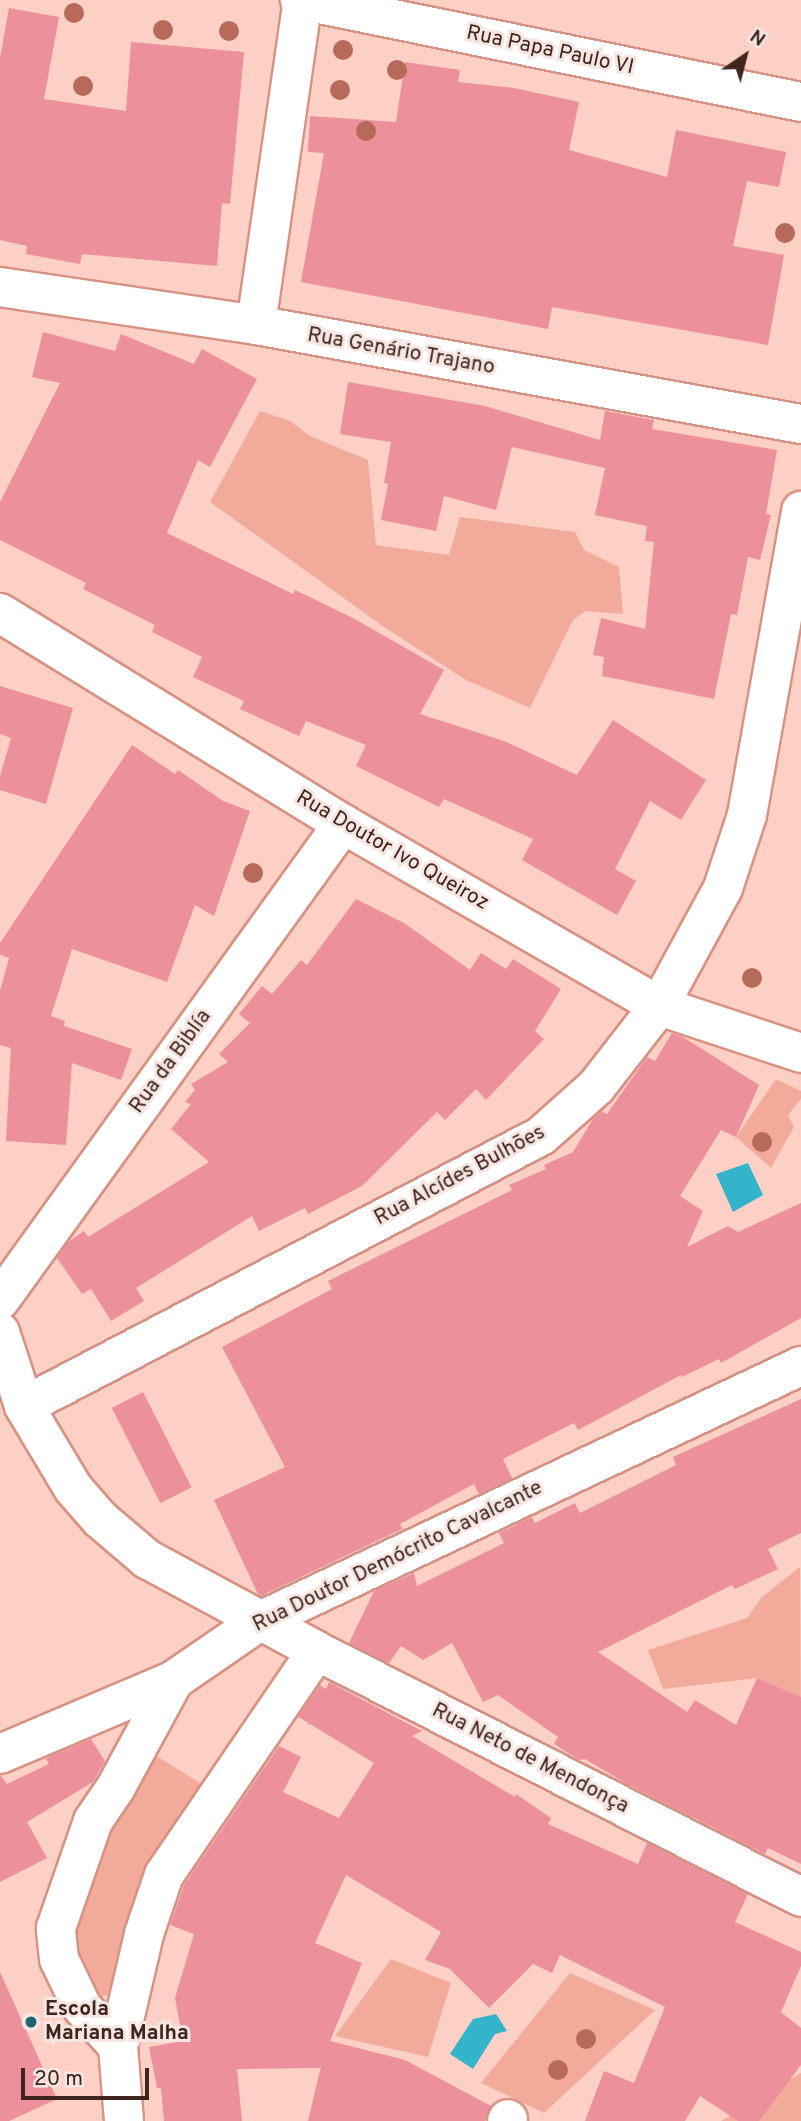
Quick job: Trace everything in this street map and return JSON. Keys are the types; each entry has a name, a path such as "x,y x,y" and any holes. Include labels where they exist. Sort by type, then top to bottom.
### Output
{"street":[{"name":"Rua Papa Paulo VI","path":"302,0 801,102"},
{"path":"256,325 302,0"},
{"name":"Rua Genário Trajano","path":"0,286 256,325 801,424"},
{"name":"Rua Alcídes Bulhões","path":"24,1406 541,1136 596,1087 659,1006 723,888 747,815 801,511"},
{"name":"Rua Doutor Ivo Queiroz","path":"0,612 342,824 659,1006 801,1053"},
{"name":"Rua da Biblía","path":"0,1300 342,824"},
{"name":"Rua Neto de Mendonça","path":"0,1332 24,1406 73,1488 100,1519 147,1559 317,1651 801,1897"},
{"name":"Rua Doutor Demócrito Cavalcante","path":"0,1754 174,1679 260,1621 801,1366"},
{"path":"124,2121 118,2046 144,1934 164,1875 317,1651"},
{"path":"118,2046 82,2007 59,1959 56,1928 93,1821 116,1787 174,1679"}],"shaded area":[{"path":"260,411 290,421 310,436 368,460 376,545 449,555 460,517 575,532 584,550 619,567 623,614 586,611 573,620 530,708 466,680 384,627 210,502"},
{"path":"776,1079 801,1091 801,1099 788,1115 794,1127 771,1168 736,1137"},
{"path":"800,1567 801,1729 794,1726 794,1694 757,1678 663,1689 648,1650 747,1618 762,1597"},
{"path":"155,1755 200,1783 196,1809 122,1992 95,1998 73,1944 110,1818"},
{"path":"391,1959 451,1983 428,2057 335,2036"},
{"path":"570,1973 655,2010 544,2113 481,2083"},
{"path":"801,2073 801,2121 721,2121"}],"water":[{"path":"748,1163 763,1195 733,1212 716,1174"},
{"path":"496,2014 507,2031 495,2034 473,2069 450,2054 473,2019"}],"building":[{"path":"9,8 59,17 44,99 126,111 131,42 244,52 230,204 222,203 217,266 82,254 80,264 26,254 27,246 0,240 0,58"},
{"path":"405,62 460,70 458,82 514,88 579,102 569,150 667,177 676,130 786,152 779,187 747,181 733,246 784,255 768,345 552,307 548,329 301,282 324,153 308,152 310,116 396,122"},
{"path":"43,332 115,351 121,334 194,364 202,349 257,379 210,467 198,460 167,533 293,594 295,590 353,618 444,670 420,714 504,741 577,775 613,720 706,780 681,820 650,801 615,869 636,881 617,915 522,860 533,839 444,799 439,807 356,766 366,745 306,721 299,736 240,709 244,701 193,677 202,657 152,632 155,625 83,589 86,583 0,540 0,502 60,383 32,377"},
{"path":"348,382 485,406 600,440 605,411 654,420 652,429 777,450 766,514 771,515 760,560 748,557 737,615 731,614 714,699 602,676 604,657 593,655 601,618 645,629 654,542 645,541 647,526 595,515 605,468 512,447 496,510 444,496 436,531 381,520 388,484 384,483 391,442 340,434"},
{"path":"0,686 73,708 46,804 0,790 0,776 11,738 0,734"},
{"path":"132,745 175,774 178,770 223,801 250,811 214,916 195,905 167,982 72,949 51,1016 65,1021 64,1026 132,1049 121,1080 72,1063 66,1145 6,1141 11,1048 0,1045 0,991 9,958 0,955 0,943"},
{"path":"356,899 404,923 470,970 481,953 506,969 513,959 561,989 535,1031 544,1039 486,1100 476,1089 445,1120 437,1112 362,1186 308,1214 305,1208 259,1231 252,1216 136,1288 144,1301 111,1321 91,1289 82,1294 57,1258 68,1242 84,1231 88,1237 209,1162 171,1129 191,1104 185,1102 195,1090 191,1084 228,1062 219,1054 250,1023 239,1014 262,986 272,994 301,960 307,965"},
{"path":"672,1033 683,1037 759,1085 736,1137 721,1130 680,1196 703,1211 687,1247 728,1226 738,1232 801,1203 801,1318 721,1363 719,1359 682,1377 681,1375 578,1430 574,1423 503,1459 512,1478 479,1494 474,1484 400,1524 402,1529 261,1596 258,1594 214,1500 285,1467 222,1347 332,1289 328,1281 512,1190 509,1185 546,1169 544,1165 573,1152 593,1119 602,1111 607,1114 647,1057 655,1061"},
{"path":"143,1392 192,1487 160,1503 112,1408"},
{"path":"801,1399 801,1533 768,1549 778,1569 735,1589 732,1585 598,1652 687,1712 695,1700 736,1725 757,1678 801,1697 801,1864 768,1848 765,1854 627,1784 585,1759 579,1760 554,1744 558,1737 498,1695 483,1702 452,1643 423,1660 401,1646 389,1663 349,1643 374,1591 414,1573 417,1586 504,1543 499,1533 532,1517 535,1523 575,1503 580,1513 676,1465 673,1457"},
{"path":"329,1682 422,1731 412,1736 515,1797 516,1794 551,1818 548,1824 638,1864 647,1843 748,1894 735,1922 801,1952 801,1966 781,2012 801,2028 801,2065 759,2121 738,2121 700,2096 685,2121 585,2121 604,2071 634,2083 665,2007 560,1955 552,1973 533,1964 489,2008 450,1969 425,1960 441,1932 346,1875 315,1943 362,1963 330,2041 405,2060 491,2106 485,2121 308,2121 322,2062 320,2068 237,2069 242,2121 164,2121 161,2088 157,2088 149,2047 183,2041 175,1998 194,1934 170,1925 184,1885 279,1746 301,1757 283,1792 339,1818 374,1763 310,1724 307,1726 309,1723 298,1717 320,1685 326,1689"},
{"path":"91,1739 105,1761 93,1782 27,1822 47,1858 0,1882 0,1775 7,1784 49,1764 46,1759 51,1756"},
{"path":"0,1972 57,2099 9,2121 0,2121"}],"place":[{"name":"Escola Mariana Malha","path":"31,2022"}]}
